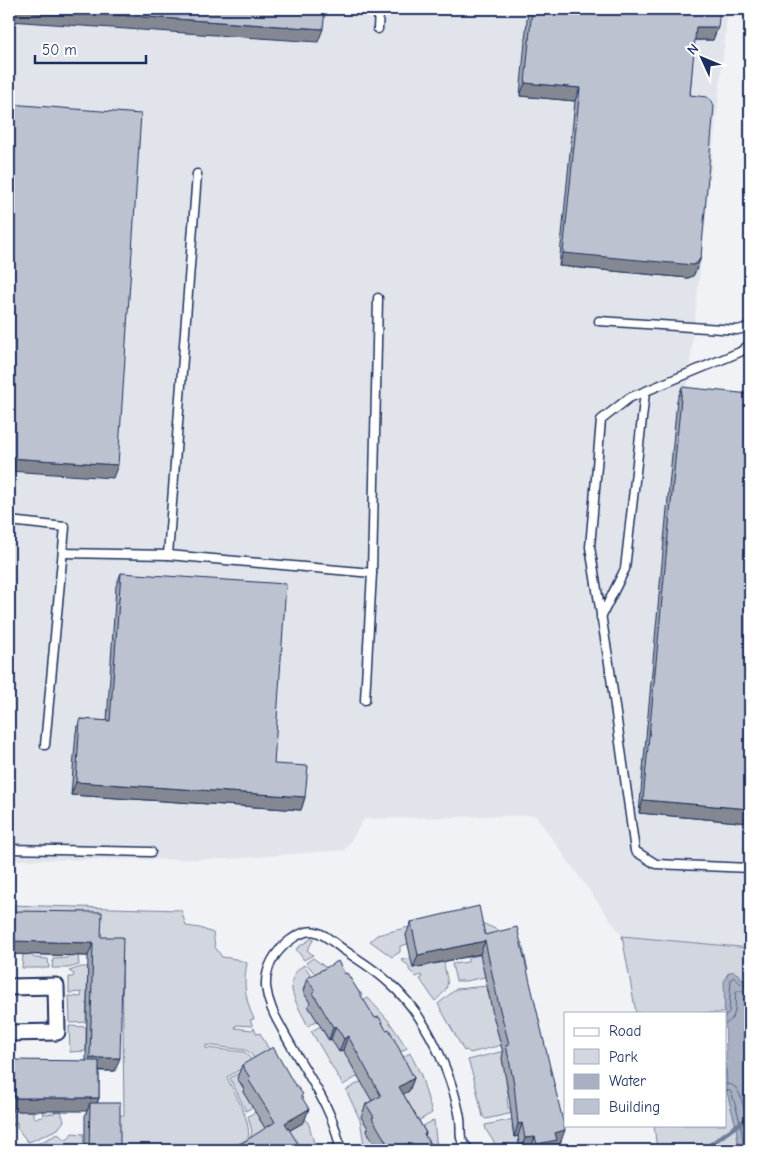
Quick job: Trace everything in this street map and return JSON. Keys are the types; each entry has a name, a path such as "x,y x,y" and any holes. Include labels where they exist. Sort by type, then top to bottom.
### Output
{"street":[{"path":"9,987 56,986 57,1032 9,1033"}],"lane":[{"path":"378,30 379,9"},
{"path":"168,556 197,174"},
{"path":"365,700 372,573 378,298"},
{"path":"599,320 737,330 750,327"},
{"path":"750,344 740,352 629,398 601,420 590,547 635,851 656,864 750,868"},
{"path":"602,618 625,569 645,392"},
{"path":"9,522 65,527 45,745"},
{"path":"63,552 168,556 372,573"},
{"path":"9,849 151,852"},
{"path":"340,1150 330,1113 293,1051 270,1007 267,995 268,970 273,958 281,948 298,934 306,931 315,931 321,934 388,981 415,1012 425,1027 446,1070 460,1118 461,1140 469,1150"}],"shaded area":[{"path":"9,9 728,9 686,401 750,406 750,948 622,936 535,815 364,819 345,850 228,859 9,860"}],"green space":[{"path":"9,905 181,910 186,926 200,928 213,933 215,947 222,957 247,963 246,991 254,1019 250,1020 253,1026 236,1025 235,1028 252,1030 254,1028 257,1034 260,1033 272,1055 255,1060 246,1050 206,1045 206,1048 245,1052 253,1062 227,1077 245,1116 249,1132 248,1139 240,1143 210,1150 115,1150 116,1116 124,1115 122,948 9,923"},
{"path":"475,920 518,939 522,943 528,970 520,970 481,947"},
{"path":"425,923 438,927 406,935 408,944 400,946 400,952 392,957 370,941 377,935"},
{"path":"622,936 750,948 750,980 742,980 739,974 729,972 726,977 724,1012 636,1012"},
{"path":"312,938 314,939 307,950 313,955 304,960 296,949"},
{"path":"29,954 35,958 48,959 49,968 22,968 23,955"},
{"path":"69,955 78,955 79,965 68,968 52,968 53,959 67,958"},
{"path":"481,955 485,977 456,981 452,964 468,962 468,957"},
{"path":"313,958 362,994 353,999 321,981 306,963"},
{"path":"411,958 413,968 444,962 447,987 435,1001 420,979 422,978 421,975 416,977 409,970 409,966 401,960"},
{"path":"304,965 317,984 311,1004 319,1019 308,1026 296,1002 292,986 293,978 297,971"},
{"path":"88,967 86,1022 70,1023 69,996 81,997 82,992 69,993 69,977 73,977 74,974 69,971"},
{"path":"487,986 502,1045 470,1053 467,1050 464,1051 438,1004 456,989"},
{"path":"368,998 388,1020 407,1048 391,1057 359,1003"},
{"path":"323,1025 325,1029 323,1031 328,1040 331,1039 345,1049 352,1060 350,1062 355,1072 358,1070 360,1075 343,1085 311,1031"},
{"path":"69,1026 86,1027 86,1051 70,1052"},
{"path":"504,1051 505,1057 502,1058 504,1068 510,1081 506,1082 509,1097 507,1098 508,1108 512,1108 513,1113 486,1119 483,1117 468,1060"},
{"path":"410,1053 421,1075 432,1113 413,1124 392,1101 398,1060"},
{"path":"244,1070 245,1091 243,1092 254,1106 246,1111 230,1078"},
{"path":"726,1078 727,1092 736,1126 739,1150 657,1150 654,1126 726,1126"},
{"path":"364,1080 372,1095 369,1130 367,1132 372,1140 378,1144 368,1150 365,1150 360,1120 346,1090"},
{"path":"299,1107 309,1125 316,1150 289,1150 280,1136 304,1122"},
{"path":"13,1111 33,1111 33,1116 36,1118 43,1117 42,1111 45,1114 61,1111 64,1121 58,1129 29,1142 17,1128 17,1122 14,1123 14,1126 12,1125"},
{"path":"257,1111 260,1116 258,1118 273,1137 250,1139 252,1131 248,1116"},
{"path":"514,1119 515,1125 512,1126 514,1136 518,1136 520,1150 499,1150 486,1130 485,1125"},
{"path":"434,1120 437,1150 421,1150 412,1132"},
{"path":"72,1133 84,1134 83,1150 36,1150 34,1148 35,1145 58,1134 64,1139 68,1139"}],"water":[{"path":"729,972 735,972 742,980 750,980 750,1150 739,1150 736,1126 727,1092 724,982"}],"building":[{"path":"28,9 325,9 323,29"},
{"path":"532,9 720,9 718,27 696,27 690,95 707,97 714,106 701,257 697,263 693,265 563,253 580,88 525,83"},
{"path":"9,104 141,114 118,465 9,458"},
{"path":"682,387 750,394 750,809 643,800"},
{"path":"121,573 286,584 274,764 308,766 305,797 76,782 80,719 110,721"},
{"path":"479,906 485,935 517,927 565,1130 555,1133 557,1140 537,1144 535,1137 525,1138 522,1123 518,1124 514,1084 506,1045 509,1044 485,941 418,955 411,922"},
{"path":"9,911 102,912 101,937 123,937 120,1058 90,1058 93,943 9,941"},
{"path":"338,961 375,1018 379,1017 386,1030 389,1029 414,1078 399,1087 426,1133 424,1134 432,1147 427,1150 391,1150 366,1104 381,1096 348,1036 344,1039 336,1026 333,1027 313,993 315,991 307,978"},
{"path":"273,1047 293,1082 303,1094 301,1096 309,1109 285,1123 302,1150 231,1150 275,1122 248,1079 250,1078 242,1065"},
{"path":"9,1060 99,1061 99,1098 9,1098"},
{"path":"90,1103 120,1103 120,1150 89,1150"},
{"path":"218,1144 223,1150 206,1150"}],"waterway":[{"path":"703,1150 750,1117"}]}
